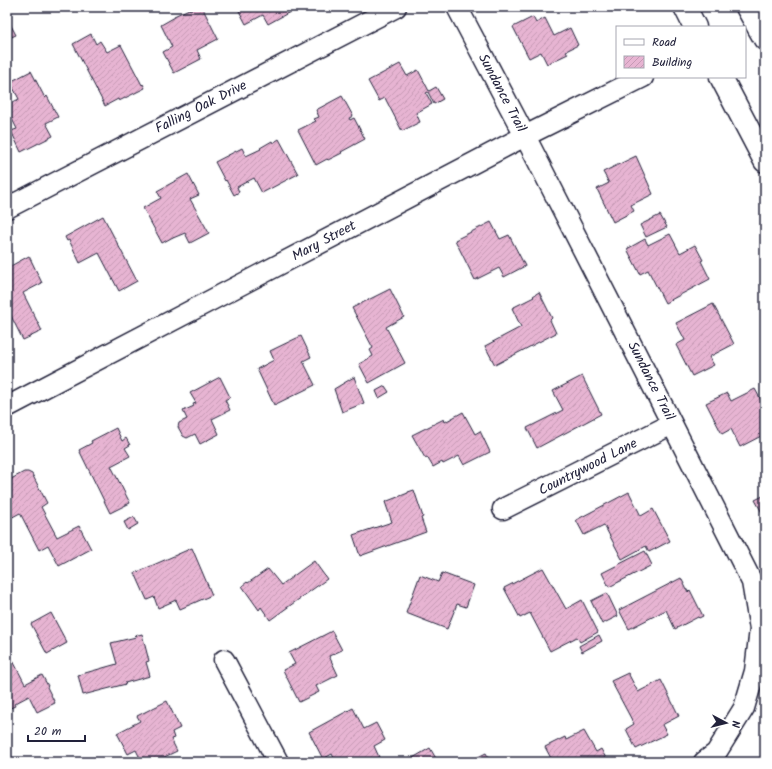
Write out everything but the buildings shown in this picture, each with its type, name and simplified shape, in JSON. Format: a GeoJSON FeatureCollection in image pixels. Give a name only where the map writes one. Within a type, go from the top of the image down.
{"type":"FeatureCollection","features":[{"type":"Feature","properties":{"kind":"main road"},"geometry":{"type":"LineString","coordinates":[[685,7],[694,26]]}},
{"type":"Feature","properties":{"kind":"main road"},"geometry":{"type":"LineString","coordinates":[[722,78],[765,161]]}},
{"type":"Feature","properties":{"kind":"street","name":"Falling Oak Drive"},"geometry":{"type":"LineString","coordinates":[[7,208],[396,7]]}},
{"type":"Feature","properties":{"kind":"street","name":"Sundance Trail"},"geometry":{"type":"LineString","coordinates":[[457,7],[525,136],[752,582],[760,629],[755,671],[744,708],[716,753],[704,762]]}},
{"type":"Feature","properties":{"kind":"street","name":"Mary Street"},"geometry":{"type":"LineString","coordinates":[[7,407],[525,136],[641,78]]}},
{"type":"Feature","properties":{"kind":"street","name":"Countrywood Lane"},"geometry":{"type":"LineString","coordinates":[[503,509],[672,424]]}},
{"type":"Feature","properties":{"kind":"street"},"geometry":{"type":"LineString","coordinates":[[224,660],[278,762]]}}]}
